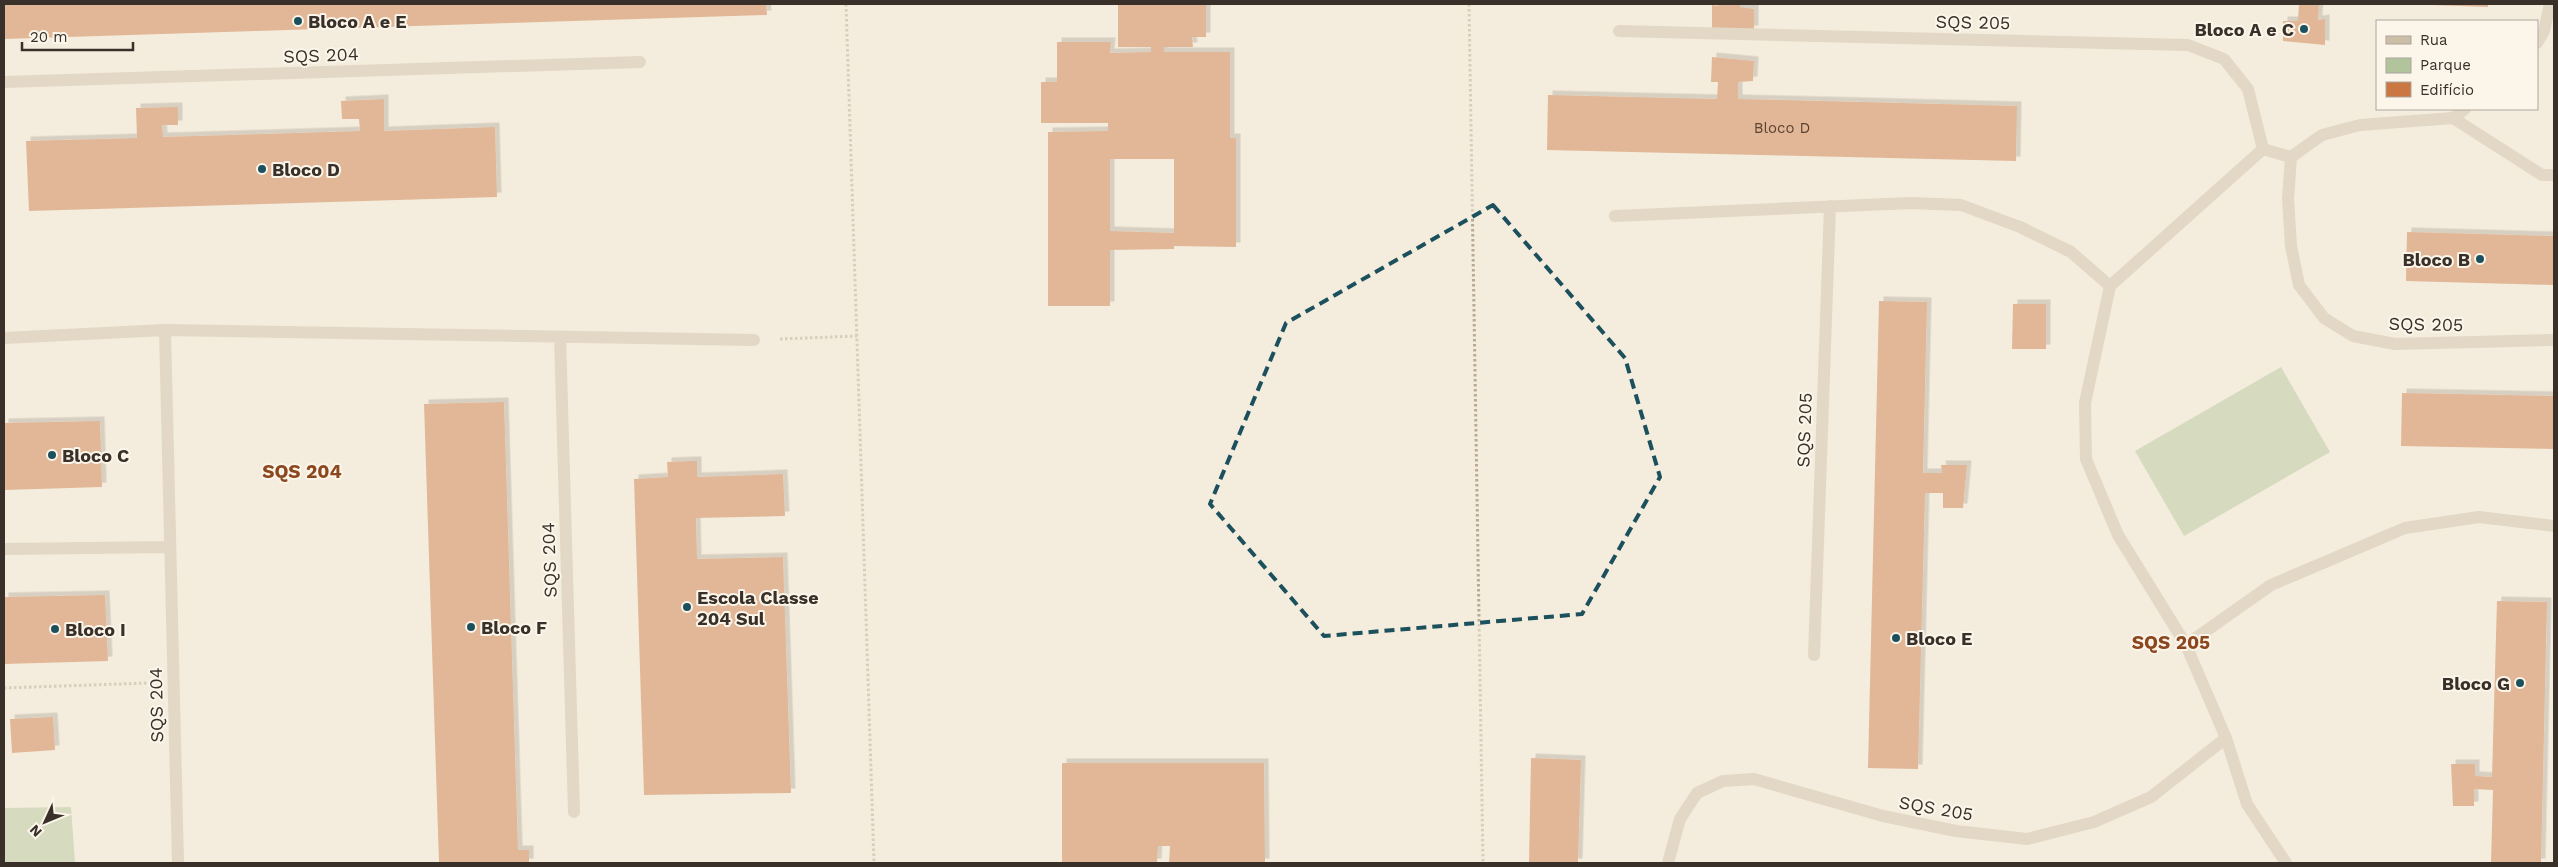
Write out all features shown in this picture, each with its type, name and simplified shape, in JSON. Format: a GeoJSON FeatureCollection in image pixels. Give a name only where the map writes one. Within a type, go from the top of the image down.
{"type":"FeatureCollection","features":[{"type":"Feature","properties":{"kind":"street"},"geometry":{"type":"LineString","coordinates":[[2538,41],[2544,31],[2550,4]]}},
{"type":"Feature","properties":{"kind":"street","name":"SQS 205"},"geometry":{"type":"LineString","coordinates":[[1619,31],[2188,45],[2224,59],[2248,89],[2263,149]]}},
{"type":"Feature","properties":{"kind":"street","name":"SQS 204"},"geometry":{"type":"LineString","coordinates":[[4,82],[640,62]]}},
{"type":"Feature","properties":{"kind":"street"},"geometry":{"type":"LineString","coordinates":[[2286,863],[2248,804],[2226,738],[2186,645],[2118,535],[2086,459],[2085,404],[2110,286],[2263,149],[2290,157],[2322,135],[2360,124],[2453,118],[2464,110]]}},
{"type":"Feature","properties":{"kind":"street"},"geometry":{"type":"LineString","coordinates":[[2453,118],[2542,175],[2554,175]]}},
{"type":"Feature","properties":{"kind":"street","name":"SQS 205"},"geometry":{"type":"LineString","coordinates":[[2290,157],[2288,198],[2291,246],[2299,284],[2324,318],[2353,336],[2396,344],[2554,340]]}},
{"type":"Feature","properties":{"kind":"street"},"geometry":{"type":"LineString","coordinates":[[1615,216],[1911,203],[1961,205],[2020,227],[2071,252],[2110,286]]}},
{"type":"Feature","properties":{"kind":"street","name":"SQS 205"},"geometry":{"type":"LineString","coordinates":[[1814,655],[1830,206]]}},
{"type":"Feature","properties":{"kind":"street"},"geometry":{"type":"LineString","coordinates":[[4,338],[165,330],[754,340]]}},
{"type":"Feature","properties":{"kind":"street","name":"SQS 204"},"geometry":{"type":"LineString","coordinates":[[165,330],[178,863]]}},
{"type":"Feature","properties":{"kind":"street","name":"SQS 204"},"geometry":{"type":"LineString","coordinates":[[560,337],[574,812]]}},
{"type":"Feature","properties":{"kind":"street"},"geometry":{"type":"LineString","coordinates":[[2186,645],[2271,585],[2406,528],[2480,517],[2554,526]]}},
{"type":"Feature","properties":{"kind":"street"},"geometry":{"type":"LineString","coordinates":[[4,549],[170,547]]}},
{"type":"Feature","properties":{"kind":"street","name":"SQS 205"},"geometry":{"type":"LineString","coordinates":[[1668,863],[1680,819],[1698,793],[1723,781],[1754,779],[1883,816],[1956,831],[2027,839],[2094,822],[2151,797],[2226,738]]}},
{"type":"Feature","properties":{"kind":"path"},"geometry":{"type":"LineString","coordinates":[[846,4],[874,863]]}},
{"type":"Feature","properties":{"kind":"path"},"geometry":{"type":"LineString","coordinates":[[1470,4],[1483,863]]}},
{"type":"Feature","properties":{"kind":"path"},"geometry":{"type":"LineString","coordinates":[[754,340],[856,336]]}},
{"type":"Feature","properties":{"kind":"path"},"geometry":{"type":"LineString","coordinates":[[4,688],[173,682]]}},
{"type":"Feature","properties":{"kind":"highlighted area"},"geometry":{"type":"Polygon","coordinates":[[[1493,205],[1625,358],[1660,477],[1582,614],[1324,636],[1210,504],[1286,323],[1493,205]]]}},
{"type":"Feature","properties":{"kind":"green space"},"geometry":{"type":"Polygon","coordinates":[[[2281,367],[2330,452],[2184,536],[2135,451],[2281,367]]]}},
{"type":"Feature","properties":{"kind":"green space"},"geometry":{"type":"Polygon","coordinates":[[[71,807],[75,863],[4,863],[4,808],[71,807]]]}},
{"type":"Feature","properties":{"kind":"building","name":"Bloco A e E"},"geometry":{"type":"Polygon","coordinates":[[[4,4],[766,4],[767,15],[4,39],[4,4]]]}},
{"type":"Feature","properties":{"kind":"building"},"geometry":{"type":"Polygon","coordinates":[[[1118,4],[1206,4],[1206,37],[1192,37],[1193,47],[1164,47],[1164,52],[1230,52],[1230,138],[1236,138],[1236,247],[1174,246],[1174,249],[1110,250],[1110,306],[1048,306],[1048,132],[1108,131],[1108,123],[1041,123],[1041,82],[1057,82],[1057,42],[1111,42],[1110,53],[1151,52],[1151,47],[1118,47],[1118,4]],[[1110,159],[1110,231],[1174,233],[1174,159],[1110,159]]]}},
{"type":"Feature","properties":{"kind":"building"},"geometry":{"type":"Polygon","coordinates":[[[1719,4],[1740,4],[1740,7],[1754,9],[1754,30],[1712,32],[1712,5],[1719,6],[1719,4]]]}},
{"type":"Feature","properties":{"kind":"building","name":"Bloco A e C"},"geometry":{"type":"Polygon","coordinates":[[[2299,4],[2319,4],[2318,20],[2325,19],[2325,45],[2283,41],[2283,21],[2298,21],[2299,4]]]}},
{"type":"Feature","properties":{"kind":"building"},"geometry":{"type":"Polygon","coordinates":[[[2488,4],[2488,7],[2431,5],[2488,4]]]}},
{"type":"Feature","properties":{"kind":"building","name":"Bloco D"},"geometry":{"type":"Polygon","coordinates":[[[1712,57],[1754,61],[1753,81],[1738,82],[1738,99],[2017,106],[2016,161],[1547,150],[1548,95],[1717,99],[1718,82],[1711,82],[1712,57]]]}},
{"type":"Feature","properties":{"kind":"building","name":"Bloco D"},"geometry":{"type":"Polygon","coordinates":[[[384,99],[384,131],[495,127],[497,197],[29,211],[26,141],[137,138],[136,108],[178,107],[178,125],[162,125],[163,137],[360,131],[359,119],[342,119],[341,101],[384,99]]]}},
{"type":"Feature","properties":{"kind":"building","name":"Bloco B"},"geometry":{"type":"Polygon","coordinates":[[[2407,232],[2554,236],[2554,285],[2406,281],[2407,232]]]}},
{"type":"Feature","properties":{"kind":"building","name":"Bloco E"},"geometry":{"type":"Polygon","coordinates":[[[1879,301],[1927,302],[1923,473],[1942,473],[1941,465],[1967,465],[1963,508],[1943,508],[1943,493],[1925,493],[1918,769],[1868,768],[1879,301]]]}},
{"type":"Feature","properties":{"kind":"building"},"geometry":{"type":"Polygon","coordinates":[[[2013,304],[2046,304],[2046,349],[2012,349],[2013,304]]]}},
{"type":"Feature","properties":{"kind":"building"},"geometry":{"type":"Polygon","coordinates":[[[2402,393],[2554,396],[2554,449],[2401,446],[2402,393]]]}},
{"type":"Feature","properties":{"kind":"building","name":"Bloco F"},"geometry":{"type":"Polygon","coordinates":[[[504,402],[518,850],[529,850],[529,863],[439,863],[424,404],[504,402]]]}},
{"type":"Feature","properties":{"kind":"building","name":"Bloco C"},"geometry":{"type":"Polygon","coordinates":[[[100,421],[102,487],[4,490],[4,423],[100,421]]]}},
{"type":"Feature","properties":{"kind":"building","name":"Escola Classe 204 Sul"},"geometry":{"type":"Polygon","coordinates":[[[697,461],[697,477],[783,474],[785,516],[696,518],[697,559],[783,557],[791,793],[644,795],[634,479],[668,477],[667,462],[697,461]]]}},
{"type":"Feature","properties":{"kind":"building","name":"Bloco I"},"geometry":{"type":"Polygon","coordinates":[[[105,595],[108,661],[4,664],[4,597],[105,595]]]}},
{"type":"Feature","properties":{"kind":"building","name":"Bloco G"},"geometry":{"type":"Polygon","coordinates":[[[2497,601],[2547,602],[2541,863],[2491,863],[2493,790],[2474,789],[2474,806],[2453,806],[2451,764],[2475,764],[2475,776],[2492,777],[2497,601]]]}},
{"type":"Feature","properties":{"kind":"building"},"geometry":{"type":"Polygon","coordinates":[[[53,717],[55,750],[12,753],[10,719],[53,717]]]}},
{"type":"Feature","properties":{"kind":"building"},"geometry":{"type":"Polygon","coordinates":[[[1531,758],[1581,760],[1578,863],[1529,863],[1531,758]]]}},
{"type":"Feature","properties":{"kind":"building"},"geometry":{"type":"Polygon","coordinates":[[[1062,763],[1264,763],[1265,863],[1169,863],[1170,846],[1158,846],[1157,863],[1062,863],[1062,763]]]}},
{"type":"Feature","properties":{"kind":"place","name":"Bloco A e E"},"geometry":{"type":"Point","coordinates":[298,21]}},
{"type":"Feature","properties":{"kind":"place","name":"Bloco A e C"},"geometry":{"type":"Point","coordinates":[2304,29]}},
{"type":"Feature","properties":{"kind":"place","name":"Bloco D"},"geometry":{"type":"Point","coordinates":[262,169]}},
{"type":"Feature","properties":{"kind":"place","name":"Bloco B"},"geometry":{"type":"Point","coordinates":[2480,259]}},
{"type":"Feature","properties":{"kind":"place","name":"Bloco C"},"geometry":{"type":"Point","coordinates":[52,455]}},
{"type":"Feature","properties":{"kind":"place","name":"Escola Classe 204 Sul"},"geometry":{"type":"Point","coordinates":[687,607]}},
{"type":"Feature","properties":{"kind":"place","name":"Bloco F"},"geometry":{"type":"Point","coordinates":[471,627]}},
{"type":"Feature","properties":{"kind":"place","name":"Bloco I"},"geometry":{"type":"Point","coordinates":[55,629]}},
{"type":"Feature","properties":{"kind":"place","name":"Bloco E"},"geometry":{"type":"Point","coordinates":[1896,638]}},
{"type":"Feature","properties":{"kind":"place","name":"Bloco G"},"geometry":{"type":"Point","coordinates":[2520,683]}},
{"type":"Feature","properties":{"kind":"district","name":"SQS 204"},"geometry":{"type":"Point","coordinates":[302,471]}},
{"type":"Feature","properties":{"kind":"district","name":"SQS 205"},"geometry":{"type":"Point","coordinates":[2171,642]}}]}
